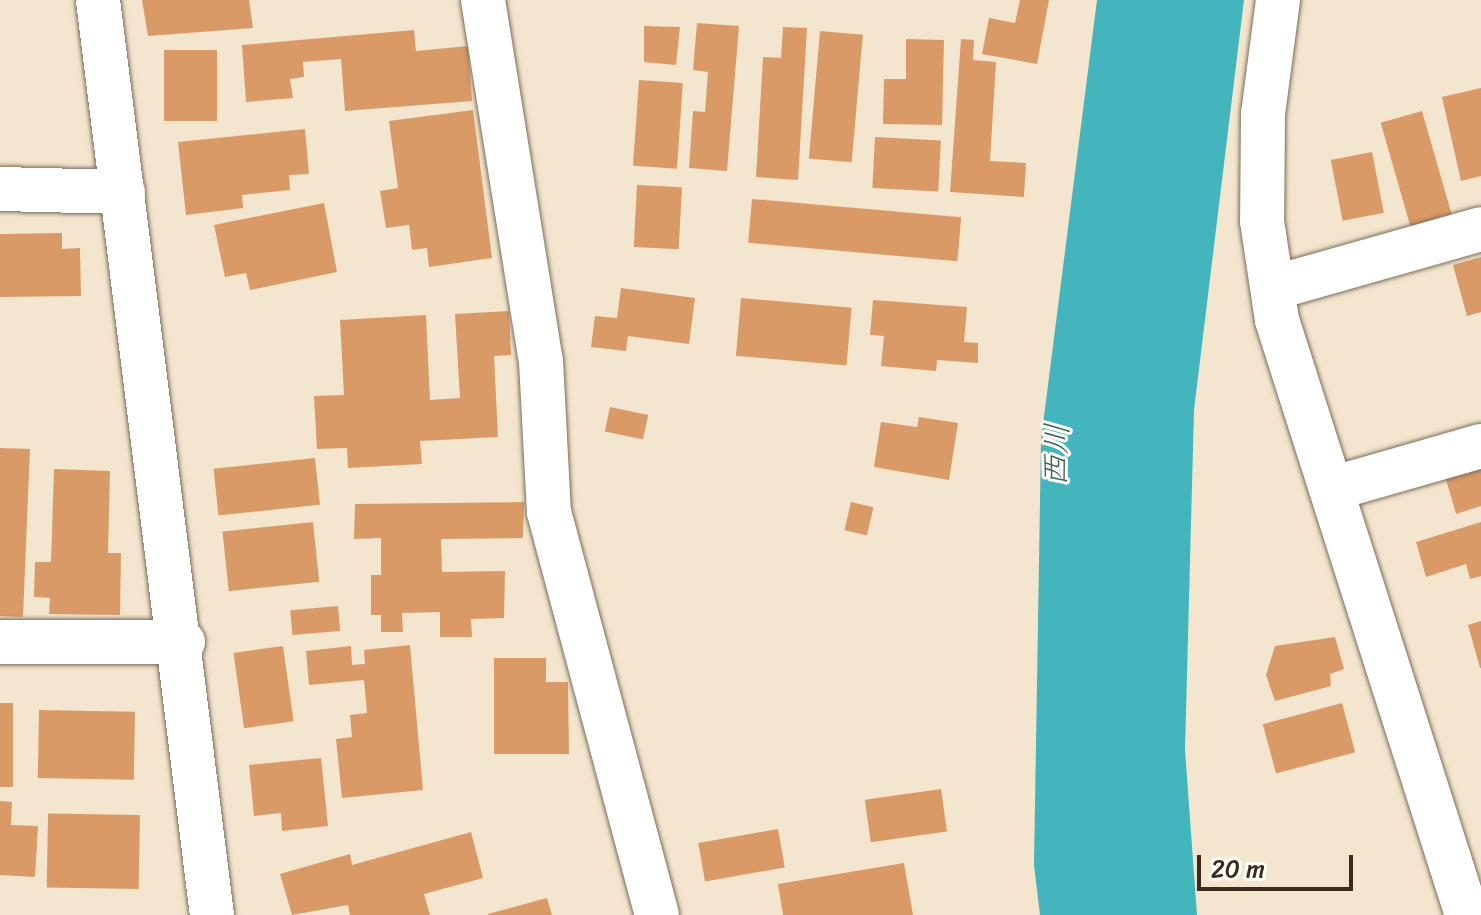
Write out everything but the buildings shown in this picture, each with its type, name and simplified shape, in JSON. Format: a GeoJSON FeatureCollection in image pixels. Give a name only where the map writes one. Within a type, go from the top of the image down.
{"type":"FeatureCollection","features":[{"type":"Feature","properties":{"kind":"street"},"geometry":{"type":"LineString","coordinates":[[98,0],[183,642],[212,915]]}},
{"type":"Feature","properties":{"kind":"street"},"geometry":{"type":"LineString","coordinates":[[483,0],[541,361],[549,512],[657,915]]}},
{"type":"Feature","properties":{"kind":"street"},"geometry":{"type":"LineString","coordinates":[[1278,0],[1263,114],[1262,221],[1273,288],[1331,489],[1467,915]]}},
{"type":"Feature","properties":{"kind":"street"},"geometry":{"type":"LineString","coordinates":[[0,189],[123,192]]}},
{"type":"Feature","properties":{"kind":"street"},"geometry":{"type":"LineString","coordinates":[[1273,288],[1481,229]]}},
{"type":"Feature","properties":{"kind":"street"},"geometry":{"type":"LineString","coordinates":[[1331,489],[1481,446]]}},
{"type":"Feature","properties":{"kind":"street"},"geometry":{"type":"LineString","coordinates":[[0,642],[183,642]]}},
{"type":"Feature","properties":{"kind":"water","name":"西川"},"geometry":{"type":"Polygon","coordinates":[[[1097,0],[1244,0],[1194,410],[1185,750],[1197,915],[1040,915],[1034,865],[1041,440],[1097,0]]]}}]}
